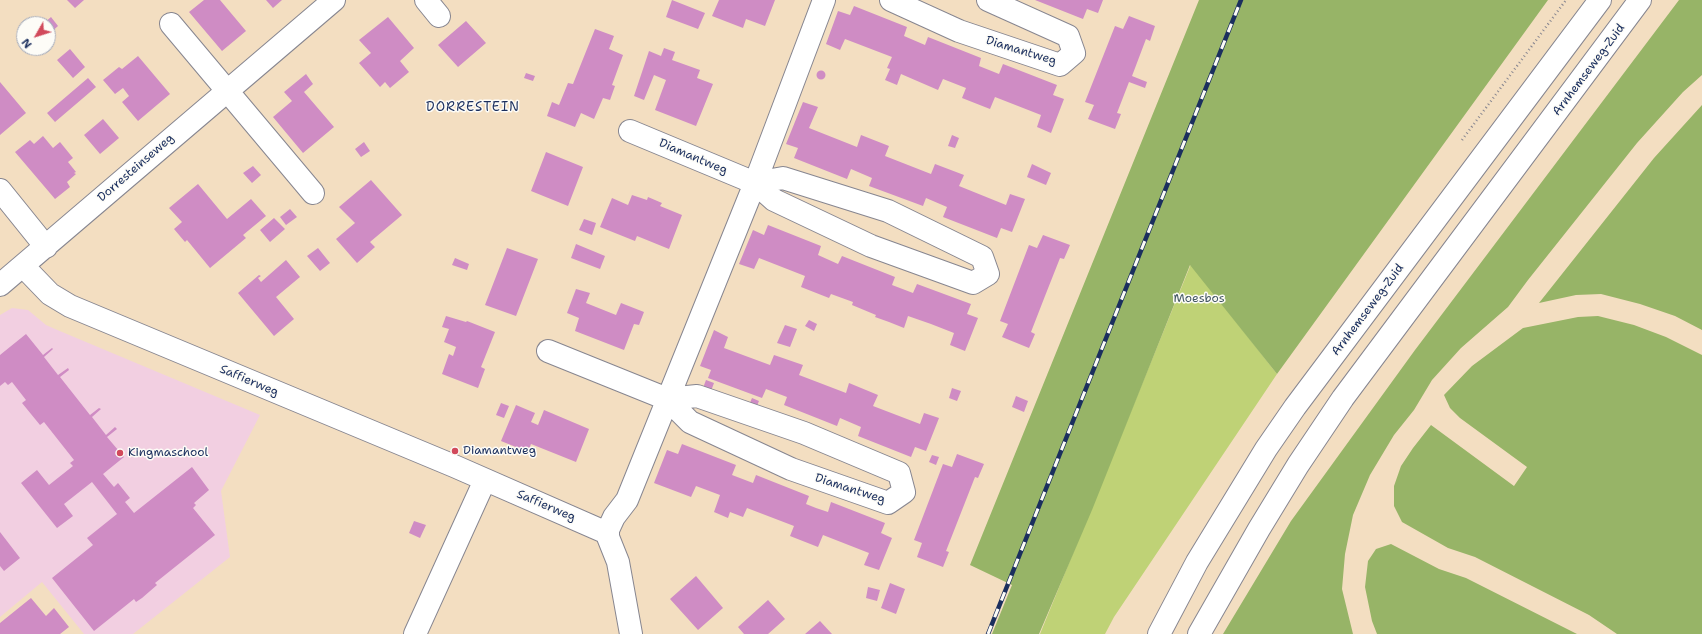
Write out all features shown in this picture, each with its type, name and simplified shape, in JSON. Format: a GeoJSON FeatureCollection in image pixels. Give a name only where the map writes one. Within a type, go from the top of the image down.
{"type":"FeatureCollection","features":[{"type":"Feature","properties":{"kind":"street","name":"Dorresteinseweg"},"geometry":{"type":"LineString","coordinates":[[0,285],[334,0]]}},
{"type":"Feature","properties":{"kind":"street"},"geometry":{"type":"LineString","coordinates":[[631,634],[618,562],[607,533],[614,517],[627,500],[755,183],[824,0]]}},
{"type":"Feature","properties":{"kind":"street","name":"Diamantweg"},"geometry":{"type":"LineString","coordinates":[[890,0],[960,31],[1060,64],[1074,54],[1068,36],[988,0]]}},
{"type":"Feature","properties":{"kind":"street","name":"Arnhemseweg-Zuid"},"geometry":{"type":"LineString","coordinates":[[1159,634],[1197,562],[1266,449],[1295,407],[1600,0]]}},
{"type":"Feature","properties":{"kind":"street","name":"Arnhemseweg-Zuid"},"geometry":{"type":"LineString","coordinates":[[1199,634],[1259,528],[1298,464],[1343,398],[1640,0]]}},
{"type":"Feature","properties":{"kind":"street"},"geometry":{"type":"LineString","coordinates":[[171,24],[313,193]]}},
{"type":"Feature","properties":{"kind":"street","name":"Diamantweg"},"geometry":{"type":"LineString","coordinates":[[630,131],[755,183],[774,200],[871,246],[973,283],[988,274],[982,257],[888,211],[783,178],[755,183]]}},
{"type":"Feature","properties":{"kind":"street"},"geometry":{"type":"LineString","coordinates":[[0,190],[46,246]]}},
{"type":"Feature","properties":{"kind":"street","name":"Saffierweg"},"geometry":{"type":"LineString","coordinates":[[23,266],[50,294],[70,306],[485,480],[607,533]]}},
{"type":"Feature","properties":{"kind":"street","name":"Diamantweg"},"geometry":{"type":"LineString","coordinates":[[548,351],[667,399],[690,422],[791,469],[888,503],[904,492],[899,473],[804,433],[697,396],[667,399]]}},
{"type":"Feature","properties":{"kind":"street"},"geometry":{"type":"LineString","coordinates":[[415,634],[485,480]]}},
{"type":"Feature","properties":{"kind":"shaded area","name":"Kingmaschool"},"geometry":{"type":"Polygon","coordinates":[[[12,308],[28,310],[46,325],[260,415],[221,491],[230,557],[133,634],[84,634],[42,582],[0,617],[0,315],[12,308]]]}},
{"type":"Feature","properties":{"kind":"green space"},"geometry":{"type":"Polygon","coordinates":[[[1199,0],[1548,0],[1277,374],[1190,265],[1092,510],[1039,634],[992,634],[1012,585],[970,565],[1199,0]]]}},
{"type":"Feature","properties":{"kind":"green space"},"geometry":{"type":"Polygon","coordinates":[[[1679,0],[1702,0],[1702,75],[1683,92],[1637,143],[1508,307],[1461,348],[1432,380],[1414,410],[1394,435],[1370,475],[1353,515],[1345,554],[1342,589],[1353,634],[1223,634],[1291,521],[1415,350],[1679,0]]]}},
{"type":"Feature","properties":{"kind":"green space"},"geometry":{"type":"Polygon","coordinates":[[[1702,105],[1702,330],[1675,316],[1640,304],[1601,294],[1576,295],[1539,303],[1654,158],[1702,105]]]}},
{"type":"Feature","properties":{"kind":"green space","name":"Moesbos"},"geometry":{"type":"Polygon","coordinates":[[[1191,264],[1277,374],[1114,617],[1105,634],[1040,634],[1191,264]]]}},
{"type":"Feature","properties":{"kind":"green space"},"geometry":{"type":"Polygon","coordinates":[[[1598,316],[1634,325],[1666,337],[1702,355],[1702,634],[1617,634],[1589,615],[1475,557],[1448,548],[1402,522],[1394,506],[1394,486],[1401,466],[1431,425],[1514,486],[1527,467],[1460,418],[1450,408],[1444,395],[1472,366],[1523,328],[1578,317],[1598,316]]]}},
{"type":"Feature","properties":{"kind":"green space"},"geometry":{"type":"Polygon","coordinates":[[[1391,544],[1439,569],[1466,578],[1577,634],[1377,634],[1372,621],[1365,587],[1368,561],[1376,549],[1391,544]]]}},
{"type":"Feature","properties":{"kind":"building"},"geometry":{"type":"Polygon","coordinates":[[[67,0],[84,0],[75,8],[67,0]]]}},
{"type":"Feature","properties":{"kind":"building"},"geometry":{"type":"Polygon","coordinates":[[[204,0],[220,0],[246,31],[222,51],[189,12],[204,0]]]}},
{"type":"Feature","properties":{"kind":"building"},"geometry":{"type":"Polygon","coordinates":[[[266,0],[282,0],[273,8],[266,0]]]}},
{"type":"Feature","properties":{"kind":"building"},"geometry":{"type":"Polygon","coordinates":[[[672,0],[705,13],[698,29],[666,17],[672,0]]]}},
{"type":"Feature","properties":{"kind":"building"},"geometry":{"type":"Polygon","coordinates":[[[719,0],[775,0],[765,26],[746,19],[743,28],[712,16],[719,0]]]}},
{"type":"Feature","properties":{"kind":"building"},"geometry":{"type":"Polygon","coordinates":[[[1035,0],[1103,0],[1098,13],[1087,9],[1083,19],[1035,0]]]}},
{"type":"Feature","properties":{"kind":"building"},"geometry":{"type":"Polygon","coordinates":[[[854,6],[907,27],[904,36],[925,45],[928,37],[981,58],[979,66],[999,74],[1003,64],[1057,85],[1053,95],[1064,99],[1051,133],[1037,127],[1041,115],[995,97],[990,109],[962,98],[966,88],[943,79],[938,90],[901,74],[897,85],[885,80],[890,69],[887,68],[892,57],[845,39],[840,50],[826,44],[838,11],[850,15],[854,6]]]}},
{"type":"Feature","properties":{"kind":"building"},"geometry":{"type":"Polygon","coordinates":[[[1129,16],[1155,26],[1150,41],[1146,39],[1132,76],[1147,82],[1145,88],[1129,82],[1117,113],[1121,114],[1115,129],[1088,119],[1094,105],[1085,102],[1115,26],[1123,29],[1129,16]]]}},
{"type":"Feature","properties":{"kind":"building"},"geometry":{"type":"Polygon","coordinates":[[[388,17],[414,48],[400,61],[409,72],[390,88],[385,82],[380,87],[359,63],[371,53],[359,40],[388,17]]]}},
{"type":"Feature","properties":{"kind":"building"},"geometry":{"type":"Polygon","coordinates":[[[466,21],[486,43],[458,67],[438,45],[466,21]]]}},
{"type":"Feature","properties":{"kind":"building"},"geometry":{"type":"Polygon","coordinates":[[[595,29],[614,36],[609,49],[623,55],[612,85],[615,86],[610,100],[603,98],[594,119],[581,113],[575,127],[547,116],[552,102],[559,105],[568,83],[573,84],[595,29]]]}},
{"type":"Feature","properties":{"kind":"building"},"geometry":{"type":"Polygon","coordinates":[[[664,48],[675,52],[672,60],[700,70],[697,78],[713,84],[696,126],[655,110],[666,80],[654,75],[644,100],[634,96],[649,51],[661,56],[664,48]]]}},
{"type":"Feature","properties":{"kind":"building"},"geometry":{"type":"Polygon","coordinates":[[[70,49],[85,67],[73,78],[57,60],[70,49]]]}},
{"type":"Feature","properties":{"kind":"building"},"geometry":{"type":"Polygon","coordinates":[[[138,56],[170,94],[138,121],[122,102],[129,96],[123,88],[115,94],[103,80],[119,67],[122,69],[138,56]]]}},
{"type":"Feature","properties":{"kind":"building"},"geometry":{"type":"Polygon","coordinates":[[[821,70],[826,75],[821,80],[816,75],[821,70]]]}},
{"type":"Feature","properties":{"kind":"building"},"geometry":{"type":"Polygon","coordinates":[[[526,73],[535,76],[533,81],[524,78],[526,73]]]}},
{"type":"Feature","properties":{"kind":"building"},"geometry":{"type":"Polygon","coordinates":[[[306,74],[313,84],[304,92],[334,127],[303,153],[273,117],[292,101],[284,92],[306,74]]]}},
{"type":"Feature","properties":{"kind":"building"},"geometry":{"type":"Polygon","coordinates":[[[88,78],[96,87],[55,122],[47,113],[88,78]]]}},
{"type":"Feature","properties":{"kind":"building"},"geometry":{"type":"Polygon","coordinates":[[[0,82],[26,113],[0,135],[0,82]]]}},
{"type":"Feature","properties":{"kind":"building"},"geometry":{"type":"Polygon","coordinates":[[[803,102],[818,107],[809,128],[857,147],[861,135],[889,146],[885,156],[931,174],[935,164],[964,175],[959,186],[1006,205],[1010,194],[1025,199],[1012,232],[1001,228],[997,238],[943,217],[947,207],[926,198],[923,206],[869,186],[872,178],[851,169],[847,179],[794,158],[798,148],[786,144],[803,102]]]}},
{"type":"Feature","properties":{"kind":"building"},"geometry":{"type":"Polygon","coordinates":[[[103,119],[119,138],[100,154],[84,135],[103,119]]]}},
{"type":"Feature","properties":{"kind":"building"},"geometry":{"type":"Polygon","coordinates":[[[952,135],[959,138],[955,148],[948,146],[952,135]]]}},
{"type":"Feature","properties":{"kind":"building"},"geometry":{"type":"Polygon","coordinates":[[[43,136],[53,148],[60,142],[73,158],[68,162],[76,172],[74,173],[76,174],[67,182],[70,187],[55,199],[15,152],[30,140],[34,144],[43,136]]]}},
{"type":"Feature","properties":{"kind":"building"},"geometry":{"type":"Polygon","coordinates":[[[364,142],[370,151],[361,157],[355,149],[364,142]]]}},
{"type":"Feature","properties":{"kind":"building"},"geometry":{"type":"Polygon","coordinates":[[[546,152],[583,167],[568,206],[531,191],[546,152]]]}},
{"type":"Feature","properties":{"kind":"building"},"geometry":{"type":"Polygon","coordinates":[[[1032,164],[1051,173],[1046,185],[1027,177],[1032,164]]]}},
{"type":"Feature","properties":{"kind":"building"},"geometry":{"type":"Polygon","coordinates":[[[253,166],[261,175],[252,183],[243,173],[253,166]]]}},
{"type":"Feature","properties":{"kind":"building"},"geometry":{"type":"Polygon","coordinates":[[[371,180],[402,215],[370,242],[375,247],[357,263],[336,239],[355,223],[339,207],[371,180]]]}},
{"type":"Feature","properties":{"kind":"building"},"geometry":{"type":"Polygon","coordinates":[[[198,184],[227,219],[251,199],[266,216],[243,235],[246,238],[210,268],[187,240],[185,242],[174,229],[182,222],[169,208],[198,184]]]}},
{"type":"Feature","properties":{"kind":"building"},"geometry":{"type":"Polygon","coordinates":[[[632,195],[647,200],[648,197],[662,203],[660,206],[682,215],[669,249],[637,236],[635,241],[600,227],[612,198],[628,205],[632,195]]]}},
{"type":"Feature","properties":{"kind":"building"},"geometry":{"type":"Polygon","coordinates":[[[290,209],[297,217],[286,225],[280,217],[290,209]]]}},
{"type":"Feature","properties":{"kind":"building"},"geometry":{"type":"Polygon","coordinates":[[[274,218],[285,229],[270,242],[260,230],[274,218]]]}},
{"type":"Feature","properties":{"kind":"building"},"geometry":{"type":"Polygon","coordinates":[[[584,219],[596,223],[592,235],[579,230],[584,219]]]}},
{"type":"Feature","properties":{"kind":"building"},"geometry":{"type":"Polygon","coordinates":[[[768,225],[821,246],[818,255],[838,264],[842,256],[895,277],[892,285],[913,293],[917,284],[971,304],[967,314],[978,318],[965,351],[950,345],[954,333],[931,324],[908,316],[904,328],[875,317],[876,315],[852,305],[853,302],[831,294],[829,298],[801,287],[805,276],[759,258],[754,269],[739,264],[753,230],[764,235],[768,225]]]}},
{"type":"Feature","properties":{"kind":"building"},"geometry":{"type":"Polygon","coordinates":[[[1043,235],[1070,245],[1064,259],[1060,258],[1031,332],[1035,334],[1029,348],[1002,337],[1008,324],[1000,321],[1029,245],[1037,248],[1043,235]]]}},
{"type":"Feature","properties":{"kind":"building"},"geometry":{"type":"Polygon","coordinates":[[[576,244],[605,256],[600,269],[571,258],[576,244]]]}},
{"type":"Feature","properties":{"kind":"building"},"geometry":{"type":"Polygon","coordinates":[[[318,248],[330,263],[320,271],[307,256],[318,248]]]}},
{"type":"Feature","properties":{"kind":"building"},"geometry":{"type":"Polygon","coordinates":[[[507,248],[538,259],[516,316],[485,305],[507,248]]]}},
{"type":"Feature","properties":{"kind":"building"},"geometry":{"type":"Polygon","coordinates":[[[455,258],[469,264],[467,270],[452,265],[455,258]]]}},
{"type":"Feature","properties":{"kind":"building"},"geometry":{"type":"Polygon","coordinates":[[[286,260],[300,277],[276,297],[294,319],[274,336],[238,293],[259,275],[261,276],[258,278],[261,282],[286,260]]]}},
{"type":"Feature","properties":{"kind":"building"},"geometry":{"type":"Polygon","coordinates":[[[576,289],[590,293],[586,303],[616,315],[621,303],[644,312],[639,325],[634,324],[624,350],[575,331],[579,318],[567,313],[576,289]]]}},
{"type":"Feature","properties":{"kind":"building"},"geometry":{"type":"Polygon","coordinates":[[[446,316],[466,322],[467,321],[495,332],[481,367],[485,369],[478,388],[442,374],[449,354],[453,356],[456,347],[444,342],[449,329],[442,327],[446,316]]]}},
{"type":"Feature","properties":{"kind":"building"},"geometry":{"type":"Polygon","coordinates":[[[809,320],[817,324],[814,331],[805,326],[809,320]]]}},
{"type":"Feature","properties":{"kind":"building"},"geometry":{"type":"Polygon","coordinates":[[[785,325],[797,329],[790,347],[777,343],[785,325]]]}},
{"type":"Feature","properties":{"kind":"building"},"geometry":{"type":"Polygon","coordinates":[[[714,330],[728,337],[724,348],[770,365],[774,355],[803,365],[799,375],[846,393],[849,383],[878,395],[873,406],[920,424],[924,413],[939,418],[926,451],[915,447],[911,457],[858,436],[861,427],[840,418],[837,426],[784,405],[787,397],[766,389],[762,398],[708,378],[711,370],[700,366],[714,330]]]}},
{"type":"Feature","properties":{"kind":"building"},"geometry":{"type":"Polygon","coordinates":[[[26,334],[43,355],[52,348],[53,349],[44,357],[58,375],[68,368],[69,370],[60,377],[90,415],[99,408],[101,409],[92,417],[106,435],[115,427],[117,429],[107,437],[124,457],[103,474],[114,487],[118,483],[130,498],[125,502],[134,513],[192,467],[209,490],[194,503],[196,505],[193,508],[215,535],[155,583],[157,585],[142,598],[136,602],[134,599],[94,631],[52,578],[93,545],[87,538],[117,514],[92,482],[64,504],[73,516],[57,528],[21,483],[37,470],[49,485],[73,466],[70,463],[74,460],[44,422],[40,425],[22,403],[26,400],[12,382],[8,385],[5,382],[0,386],[0,355],[26,334]]]}},
{"type":"Feature","properties":{"kind":"building"},"geometry":{"type":"Polygon","coordinates":[[[706,380],[714,383],[711,391],[703,388],[706,380]]]}},
{"type":"Feature","properties":{"kind":"building"},"geometry":{"type":"Polygon","coordinates":[[[952,388],[961,391],[957,401],[949,398],[952,388]]]}},
{"type":"Feature","properties":{"kind":"building"},"geometry":{"type":"Polygon","coordinates":[[[1016,396],[1028,401],[1024,412],[1012,407],[1016,396]]]}},
{"type":"Feature","properties":{"kind":"building"},"geometry":{"type":"Polygon","coordinates":[[[752,398],[759,401],[756,408],[749,405],[752,398]]]}},
{"type":"Feature","properties":{"kind":"building"},"geometry":{"type":"Polygon","coordinates":[[[501,403],[509,406],[504,418],[496,415],[501,403]]]}},
{"type":"Feature","properties":{"kind":"building"},"geometry":{"type":"Polygon","coordinates":[[[516,405],[535,413],[531,422],[538,425],[544,410],[589,429],[576,462],[531,444],[528,452],[501,441],[516,405]]]}},
{"type":"Feature","properties":{"kind":"building"},"geometry":{"type":"Polygon","coordinates":[[[682,444],[736,465],[732,475],[753,483],[756,475],[809,496],[806,504],[816,508],[828,512],[831,502],[885,523],[881,533],[892,538],[879,570],[864,565],[869,553],[823,535],[818,547],[790,536],[794,526],[747,508],[743,517],[730,512],[728,518],[714,512],[720,495],[696,486],[691,497],[654,483],[667,450],[678,454],[682,444]]]}},
{"type":"Feature","properties":{"kind":"building"},"geometry":{"type":"Polygon","coordinates":[[[957,454],[984,464],[978,478],[975,477],[946,551],[949,552],[943,567],[917,557],[922,543],[914,540],[943,464],[952,467],[957,454]]]}},
{"type":"Feature","properties":{"kind":"building"},"geometry":{"type":"Polygon","coordinates":[[[932,455],[939,457],[936,465],[929,462],[932,455]]]}},
{"type":"Feature","properties":{"kind":"building"},"geometry":{"type":"Polygon","coordinates":[[[414,521],[426,525],[420,538],[409,533],[414,521]]]}},
{"type":"Feature","properties":{"kind":"building"},"geometry":{"type":"Polygon","coordinates":[[[0,532],[20,558],[4,571],[0,566],[0,532]]]}},
{"type":"Feature","properties":{"kind":"building"},"geometry":{"type":"Polygon","coordinates":[[[696,576],[723,608],[698,630],[670,599],[696,576]]]}},
{"type":"Feature","properties":{"kind":"building"},"geometry":{"type":"Polygon","coordinates":[[[890,583],[905,589],[896,614],[881,608],[890,583]]]}},
{"type":"Feature","properties":{"kind":"building"},"geometry":{"type":"Polygon","coordinates":[[[868,587],[880,590],[877,601],[866,598],[868,587]]]}},
{"type":"Feature","properties":{"kind":"building"},"geometry":{"type":"Polygon","coordinates":[[[31,598],[46,616],[54,608],[69,627],[60,634],[0,634],[0,623],[31,598]]]}},
{"type":"Feature","properties":{"kind":"building"},"geometry":{"type":"Polygon","coordinates":[[[768,600],[785,619],[768,634],[744,634],[738,627],[768,600]]]}},
{"type":"Feature","properties":{"kind":"building"},"geometry":{"type":"Polygon","coordinates":[[[820,621],[832,634],[805,634],[820,621]]]}},
{"type":"Feature","properties":{"kind":"railway"},"geometry":{"type":"LineString","coordinates":[[988,634],[1241,0]]}},
{"type":"Feature","properties":{"kind":"place","name":"Diamantweg"},"geometry":{"type":"Point","coordinates":[455,451]}},
{"type":"Feature","properties":{"kind":"place","name":"Kingmaschool"},"geometry":{"type":"Point","coordinates":[120,453]}},
{"type":"Feature","properties":{"kind":"district","name":"DORRESTEIN"},"geometry":{"type":"Point","coordinates":[473,108]}}]}
